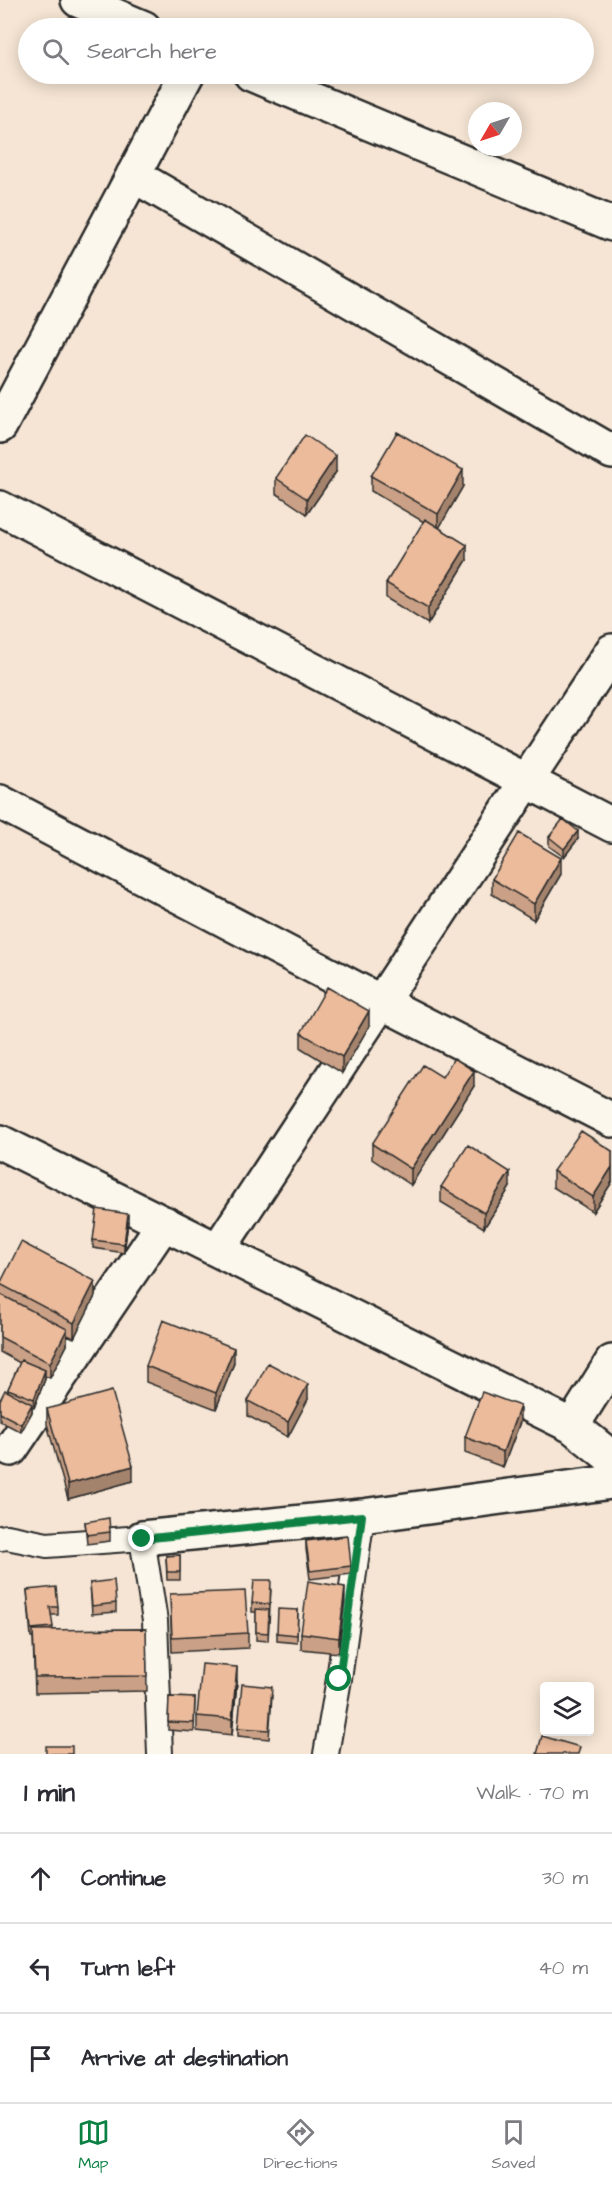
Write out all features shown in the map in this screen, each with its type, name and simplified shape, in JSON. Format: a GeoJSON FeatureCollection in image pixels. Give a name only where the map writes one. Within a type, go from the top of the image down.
{"type":"FeatureCollection","features":[{"type":"Feature","properties":{"kind":"street"},"geometry":{"type":"LineString","coordinates":[[78,0],[138,17]]}},
{"type":"Feature","properties":{"kind":"street"},"geometry":{"type":"LineString","coordinates":[[0,426],[182,84]]}},
{"type":"Feature","properties":{"kind":"street"},"geometry":{"type":"LineString","coordinates":[[275,84],[612,224]]}},
{"type":"Feature","properties":{"kind":"street"},"geometry":{"type":"LineString","coordinates":[[133,175],[612,452]]}},
{"type":"Feature","properties":{"kind":"street"},"geometry":{"type":"LineString","coordinates":[[0,508],[612,825]]}},
{"type":"Feature","properties":{"kind":"street"},"geometry":{"type":"LineString","coordinates":[[218,1250],[612,651]]}},
{"type":"Feature","properties":{"kind":"street"},"geometry":{"type":"LineString","coordinates":[[0,802],[381,1002],[612,1120]]}},
{"type":"Feature","properties":{"kind":"street"},"geometry":{"type":"LineString","coordinates":[[0,1142],[572,1426],[612,1458]]}},
{"type":"Feature","properties":{"kind":"street"},"geometry":{"type":"LineString","coordinates":[[4,1452],[164,1223]]}},
{"type":"Feature","properties":{"kind":"street"},"geometry":{"type":"LineString","coordinates":[[572,1426],[612,1362]]}},
{"type":"Feature","properties":{"kind":"street"},"geometry":{"type":"LineString","coordinates":[[142,1539],[362,1516],[612,1482]]}},
{"type":"Feature","properties":{"kind":"lane"},"geometry":{"type":"LineString","coordinates":[[326,1754],[362,1516]]}},
{"type":"Feature","properties":{"kind":"lane"},"geometry":{"type":"LineString","coordinates":[[0,1538],[8,1537],[47,1545],[142,1539],[155,1621],[160,1754]]}},
{"type":"Feature","properties":{"kind":"building"},"geometry":{"type":"Polygon","coordinates":[[[397,432],[463,470],[438,514],[371,476],[397,432]]]}},
{"type":"Feature","properties":{"kind":"building"},"geometry":{"type":"Polygon","coordinates":[[[305,435],[336,456],[307,499],[276,478],[305,435]]]}},
{"type":"Feature","properties":{"kind":"building"},"geometry":{"type":"Polygon","coordinates":[[[425,519],[467,545],[428,608],[386,583],[425,519]]]}},
{"type":"Feature","properties":{"kind":"building"},"geometry":{"type":"Polygon","coordinates":[[[563,819],[578,831],[564,849],[549,837],[563,819]]]}},
{"type":"Feature","properties":{"kind":"building"},"geometry":{"type":"Polygon","coordinates":[[[519,833],[561,858],[534,904],[492,879],[519,833]]]}},
{"type":"Feature","properties":{"kind":"building"},"geometry":{"type":"Polygon","coordinates":[[[327,987],[369,1011],[342,1057],[301,1033],[327,987]]]}},
{"type":"Feature","properties":{"kind":"building"},"geometry":{"type":"Polygon","coordinates":[[[454,1058],[474,1071],[411,1169],[372,1144],[423,1065],[442,1077],[454,1058]]]}},
{"type":"Feature","properties":{"kind":"building"},"geometry":{"type":"Polygon","coordinates":[[[581,1131],[612,1151],[612,1167],[593,1197],[553,1171],[581,1131]]]}},
{"type":"Feature","properties":{"kind":"building"},"geometry":{"type":"Polygon","coordinates":[[[468,1145],[510,1172],[484,1213],[441,1187],[468,1145]]]}},
{"type":"Feature","properties":{"kind":"building"},"geometry":{"type":"Polygon","coordinates":[[[97,1209],[128,1214],[124,1244],[93,1240],[97,1209]]]}},
{"type":"Feature","properties":{"kind":"building"},"geometry":{"type":"Polygon","coordinates":[[[21,1242],[95,1281],[74,1323],[0,1284],[21,1242]]]}},
{"type":"Feature","properties":{"kind":"building"},"geometry":{"type":"Polygon","coordinates":[[[0,1294],[67,1329],[50,1363],[0,1337],[0,1294]]]}},
{"type":"Feature","properties":{"kind":"building"},"geometry":{"type":"Polygon","coordinates":[[[163,1320],[234,1348],[216,1393],[146,1366],[163,1320]]]}},
{"type":"Feature","properties":{"kind":"building"},"geometry":{"type":"Polygon","coordinates":[[[21,1360],[45,1370],[34,1399],[8,1389],[21,1360]]]}},
{"type":"Feature","properties":{"kind":"building"},"geometry":{"type":"Polygon","coordinates":[[[268,1363],[308,1384],[288,1422],[248,1401],[268,1363]]]}},
{"type":"Feature","properties":{"kind":"building"},"geometry":{"type":"Polygon","coordinates":[[[5,1390],[32,1404],[21,1424],[0,1413],[0,1400],[5,1390]]]}},
{"type":"Feature","properties":{"kind":"building"},"geometry":{"type":"Polygon","coordinates":[[[112,1391],[133,1466],[68,1484],[47,1409],[112,1391]]]}},
{"type":"Feature","properties":{"kind":"building"},"geometry":{"type":"Polygon","coordinates":[[[482,1392],[520,1406],[503,1452],[465,1437],[482,1392]]]}},
{"type":"Feature","properties":{"kind":"building"},"geometry":{"type":"Polygon","coordinates":[[[109,1518],[110,1532],[87,1535],[85,1522],[109,1518]]]}},
{"type":"Feature","properties":{"kind":"building"},"geometry":{"type":"Polygon","coordinates":[[[348,1536],[351,1566],[310,1571],[306,1541],[348,1536]]]}},
{"type":"Feature","properties":{"kind":"building"},"geometry":{"type":"Polygon","coordinates":[[[180,1555],[180,1572],[167,1572],[166,1556],[180,1555]]]}},
{"type":"Feature","properties":{"kind":"building"},"geometry":{"type":"Polygon","coordinates":[[[114,1580],[116,1603],[92,1606],[90,1583],[114,1580]]]}},
{"type":"Feature","properties":{"kind":"building"},"geometry":{"type":"Polygon","coordinates":[[[254,1580],[271,1580],[270,1604],[252,1603],[254,1580]]]}},
{"type":"Feature","properties":{"kind":"building"},"geometry":{"type":"Polygon","coordinates":[[[308,1581],[345,1587],[339,1638],[301,1633],[308,1581]]]}},
{"type":"Feature","properties":{"kind":"building"},"geometry":{"type":"Polygon","coordinates":[[[56,1587],[58,1607],[50,1607],[53,1627],[31,1629],[27,1590],[56,1587]]]}},
{"type":"Feature","properties":{"kind":"building"},"geometry":{"type":"Polygon","coordinates":[[[245,1591],[248,1633],[172,1637],[170,1594],[245,1591]]]}},
{"type":"Feature","properties":{"kind":"building"},"geometry":{"type":"Polygon","coordinates":[[[256,1609],[269,1610],[268,1633],[256,1632],[256,1609]]]}},
{"type":"Feature","properties":{"kind":"building"},"geometry":{"type":"Polygon","coordinates":[[[278,1609],[298,1610],[297,1635],[277,1633],[278,1609]]]}},
{"type":"Feature","properties":{"kind":"building"},"geometry":{"type":"Polygon","coordinates":[[[146,1629],[147,1676],[35,1677],[33,1630],[146,1629]]]}},
{"type":"Feature","properties":{"kind":"building"},"geometry":{"type":"Polygon","coordinates":[[[202,1664],[237,1667],[232,1719],[197,1716],[202,1664]]]}},
{"type":"Feature","properties":{"kind":"building"},"geometry":{"type":"Polygon","coordinates":[[[242,1684],[272,1687],[269,1730],[238,1728],[242,1684]]]}},
{"type":"Feature","properties":{"kind":"building"},"geometry":{"type":"Polygon","coordinates":[[[169,1697],[195,1698],[194,1723],[168,1722],[169,1697]]]}},
{"type":"Feature","properties":{"kind":"building"},"geometry":{"type":"Polygon","coordinates":[[[542,1736],[580,1747],[578,1754],[537,1754],[542,1736]]]}},
{"type":"Feature","properties":{"kind":"building"},"geometry":{"type":"Polygon","coordinates":[[[46,1746],[72,1746],[72,1754],[46,1754],[46,1746]]]}},
{"type":"Feature","properties":{"kind":"route"},"geometry":{"type":"LineString","coordinates":[[142,1539],[362,1516],[339,1679]]}}]}
